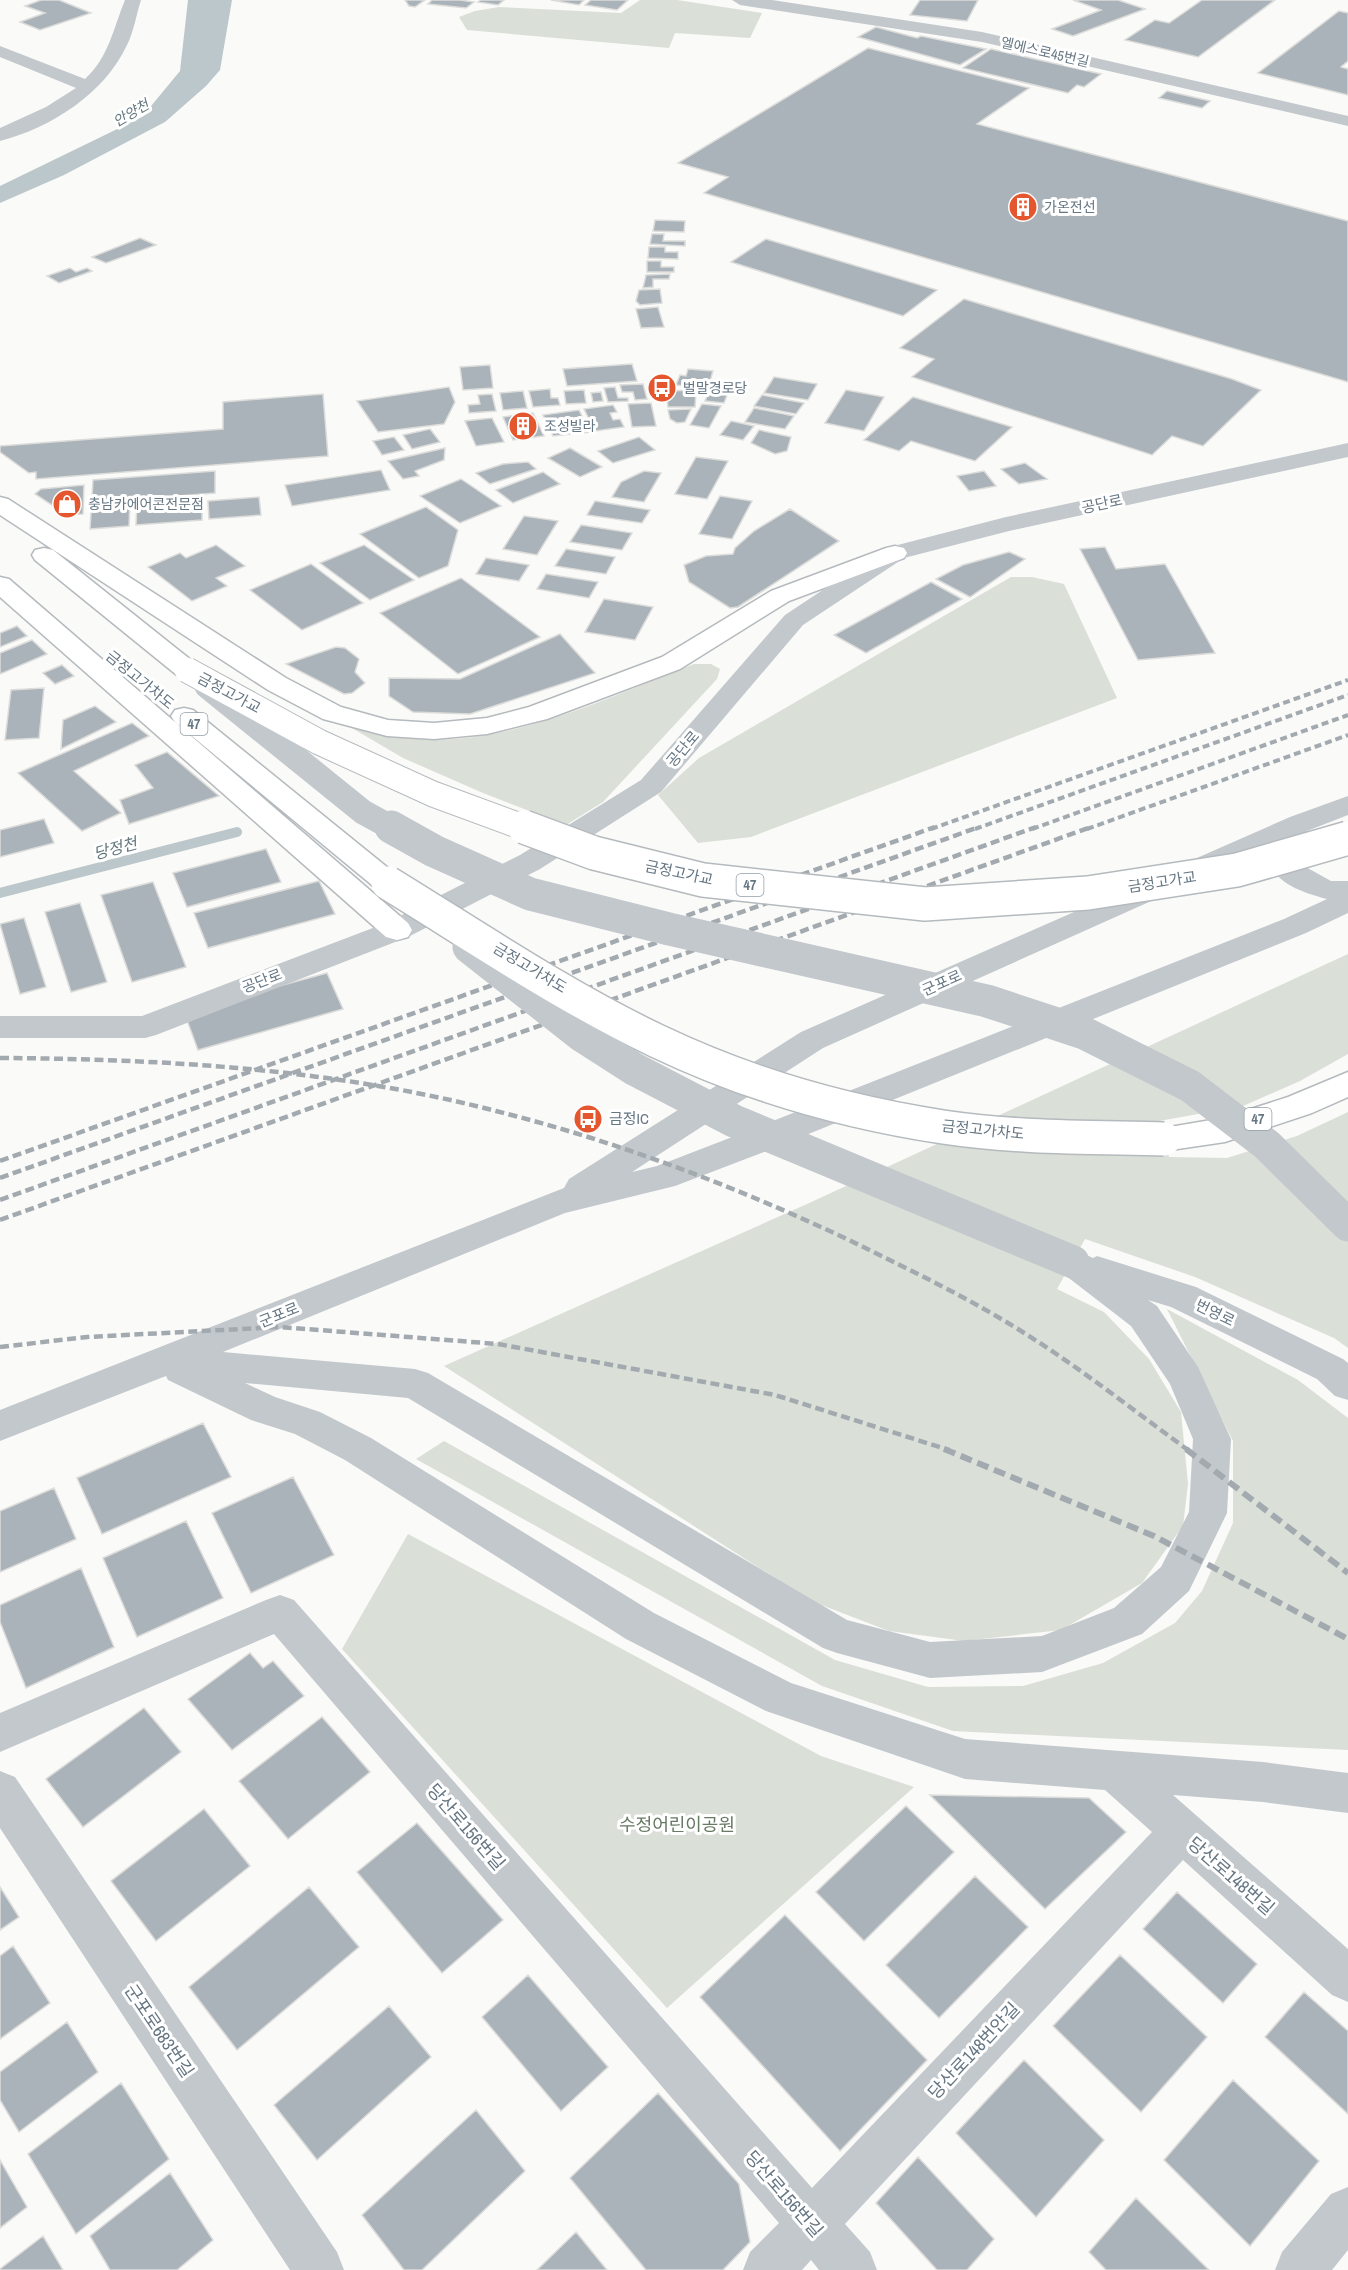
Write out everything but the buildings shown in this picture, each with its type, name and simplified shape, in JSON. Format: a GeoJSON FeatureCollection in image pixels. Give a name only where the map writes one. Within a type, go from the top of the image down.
{"type":"FeatureCollection","features":[{"type":"Feature","properties":{"kind":"main road"},"geometry":{"type":"LineString","coordinates":[[0,504],[277,684],[332,713],[387,728],[422,730],[487,726],[538,713],[671,663],[780,596],[895,553]]}},
{"type":"Feature","properties":{"kind":"main road","name":"47"},"geometry":{"type":"LineString","coordinates":[[0,520],[187,670]]}},
{"type":"Feature","properties":{"kind":"main road","name":"금정고가차도"},"geometry":{"type":"LineString","coordinates":[[0,564],[388,883],[621,1023],[710,1064],[810,1098],[943,1127],[1043,1137],[1164,1139],[1225,1130],[1300,1105],[1348,1084]]}},
{"type":"Feature","properties":{"kind":"main road"},"geometry":{"type":"LineString","coordinates":[[0,584],[397,930]]}},
{"type":"Feature","properties":{"kind":"main road","name":"금정고가교"},"geometry":{"type":"LineString","coordinates":[[187,670],[319,742],[433,794],[594,853],[704,880],[925,904],[971,901],[1088,893],[1237,870],[1348,838]]}},
{"type":"Feature","properties":{"kind":"street"},"geometry":{"type":"LineString","coordinates":[[0,135],[50,114],[100,73],[119,46],[133,0]]}},
{"type":"Feature","properties":{"kind":"street","name":"엘에스로45번길"},"geometry":{"type":"LineString","coordinates":[[740,0],[982,37],[1348,122]]}},
{"type":"Feature","properties":{"kind":"street"},"geometry":{"type":"LineString","coordinates":[[0,51],[72,82],[88,85]]}},
{"type":"Feature","properties":{"kind":"street","name":"공단로"},"geometry":{"type":"LineString","coordinates":[[0,1027],[145,1027],[307,963],[345,952],[397,930],[530,862],[651,786],[794,620],[895,553],[1006,524],[1348,450]]}},
{"type":"Feature","properties":{"kind":"street"},"geometry":{"type":"LineString","coordinates":[[187,670],[363,812],[434,851],[530,894],[669,930],[987,1001],[1084,1033],[1190,1086],[1267,1145],[1348,1225]]}},
{"type":"Feature","properties":{"kind":"street","name":"군포로"},"geometry":{"type":"LineString","coordinates":[[558,1202],[813,1040],[1300,823],[1348,805]]}},
{"type":"Feature","properties":{"kind":"street"},"geometry":{"type":"LineString","coordinates":[[1300,823],[1286,844],[1287,867],[1307,884],[1335,892],[1348,891]]}},
{"type":"Feature","properties":{"kind":"street"},"geometry":{"type":"LineString","coordinates":[[163,1361],[415,1384],[837,1635],[930,1660],[1042,1654],[1128,1621],[1175,1580],[1208,1513],[1212,1439],[1185,1377],[1144,1316],[1073,1262],[734,1121],[634,1069],[581,1035],[388,883]]}},
{"type":"Feature","properties":{"kind":"street","name":"군포로"},"geometry":{"type":"LineString","coordinates":[[0,1426],[558,1202],[663,1177],[752,1143],[1295,926],[1348,901]]}},
{"type":"Feature","properties":{"kind":"street","name":"번영로"},"geometry":{"type":"LineString","coordinates":[[1073,1262],[1183,1297],[1330,1369],[1348,1385]]}},
{"type":"Feature","properties":{"kind":"street"},"geometry":{"type":"LineString","coordinates":[[163,1361],[264,1409],[306,1423],[358,1449],[640,1626],[781,1698],[965,1759],[1263,1782],[1348,1792]]}},
{"type":"Feature","properties":{"kind":"street","name":"당산로156번길"},"geometry":{"type":"LineString","coordinates":[[0,1733],[280,1613],[852,2270]]}},
{"type":"Feature","properties":{"kind":"street","name":"당산로148번길"},"geometry":{"type":"LineString","coordinates":[[1115,1771],[1348,1979]]}},
{"type":"Feature","properties":{"kind":"street","name":"군포로683번길"},"geometry":{"type":"LineString","coordinates":[[0,1791],[319,2270]]}},
{"type":"Feature","properties":{"kind":"street","name":"당산로148번안길"},"geometry":{"type":"LineString","coordinates":[[768,2270],[1181,1832]]}},
{"type":"Feature","properties":{"kind":"street"},"geometry":{"type":"LineString","coordinates":[[1300,2270],[1348,2211]]}},
{"type":"Feature","properties":{"kind":"green space"},"geometry":{"type":"Polygon","coordinates":[[[640,0],[677,0],[762,13],[750,38],[675,33],[669,48],[467,30],[459,17],[475,11],[499,7],[621,13],[640,0]]]}},
{"type":"Feature","properties":{"kind":"green space"},"geometry":{"type":"Polygon","coordinates":[[[1011,577],[1032,577],[1064,584],[1117,698],[751,837],[698,843],[658,795],[699,758],[1011,577]]]}},
{"type":"Feature","properties":{"kind":"green space"},"geometry":{"type":"Polygon","coordinates":[[[694,664],[711,664],[720,669],[717,679],[603,802],[566,825],[483,793],[403,758],[340,721],[416,739],[451,739],[487,735],[523,727],[593,704],[694,664]]]}},
{"type":"Feature","properties":{"kind":"green space"},"geometry":{"type":"Polygon","coordinates":[[[1348,954],[1348,1054],[1300,1081],[1243,1106],[1159,1121],[1169,1157],[1227,1158],[1297,1136],[1348,1112],[1348,1348],[1334,1338],[1195,1277],[1085,1239],[1057,1289],[1104,1312],[1149,1359],[1181,1412],[1188,1484],[1183,1526],[1142,1583],[1061,1630],[964,1641],[889,1631],[811,1601],[444,1366],[807,1204],[1348,954]]]}},
{"type":"Feature","properties":{"kind":"green space"},"geometry":{"type":"Polygon","coordinates":[[[1167,1309],[1298,1380],[1348,1418],[1348,1750],[953,1731],[822,1686],[416,1459],[444,1441],[835,1660],[928,1687],[1023,1686],[1103,1663],[1175,1623],[1202,1591],[1233,1523],[1233,1441],[1167,1309]]]}},
{"type":"Feature","properties":{"kind":"green space","name":"수정어린이공원"},"geometry":{"type":"Polygon","coordinates":[[[408,1534],[821,1756],[914,1787],[667,2008],[342,1649],[408,1534]]]}},
{"type":"Feature","properties":{"kind":"shaded area"},"geometry":{"type":"Polygon","coordinates":[[[188,0],[232,0],[220,70],[206,86],[165,122],[64,175],[0,203],[0,186],[142,117],[180,71],[188,0]]]}},
{"type":"Feature","properties":{"kind":"waterway","name":"당정천"},"geometry":{"type":"LineString","coordinates":[[0,893],[237,832]]}},
{"type":"Feature","properties":{"kind":"railway"},"geometry":{"type":"LineString","coordinates":[[931,829],[1348,680]]}},
{"type":"Feature","properties":{"kind":"railway"},"geometry":{"type":"LineString","coordinates":[[975,829],[1348,695]]}},
{"type":"Feature","properties":{"kind":"railway"},"geometry":{"type":"LineString","coordinates":[[1032,829],[1348,715]]}},
{"type":"Feature","properties":{"kind":"railway"},"geometry":{"type":"LineString","coordinates":[[1087,829],[1348,735]]}},
{"type":"Feature","properties":{"kind":"railway"},"geometry":{"type":"LineString","coordinates":[[256,1070],[935,827]]}},
{"type":"Feature","properties":{"kind":"railway"},"geometry":{"type":"LineString","coordinates":[[291,1074],[979,827]]}},
{"type":"Feature","properties":{"kind":"railway"},"geometry":{"type":"LineString","coordinates":[[335,1079],[1036,827]]}},
{"type":"Feature","properties":{"kind":"railway"},"geometry":{"type":"LineString","coordinates":[[374,1085],[1091,827]]}},
{"type":"Feature","properties":{"kind":"railway"},"geometry":{"type":"LineString","coordinates":[[0,1058],[125,1061],[256,1070]]}},
{"type":"Feature","properties":{"kind":"railway"},"geometry":{"type":"LineString","coordinates":[[0,1161],[256,1070]]}},
{"type":"Feature","properties":{"kind":"railway"},"geometry":{"type":"LineString","coordinates":[[256,1070],[291,1074]]}},
{"type":"Feature","properties":{"kind":"railway"},"geometry":{"type":"LineString","coordinates":[[0,1178],[291,1074]]}},
{"type":"Feature","properties":{"kind":"railway"},"geometry":{"type":"LineString","coordinates":[[291,1074],[335,1079]]}},
{"type":"Feature","properties":{"kind":"railway"},"geometry":{"type":"LineString","coordinates":[[0,1200],[335,1079]]}},
{"type":"Feature","properties":{"kind":"railway"},"geometry":{"type":"LineString","coordinates":[[335,1079],[374,1085]]}},
{"type":"Feature","properties":{"kind":"railway"},"geometry":{"type":"LineString","coordinates":[[0,1220],[374,1085]]}},
{"type":"Feature","properties":{"kind":"railway"},"geometry":{"type":"LineString","coordinates":[[374,1085],[496,1111],[587,1137],[677,1167],[808,1221],[959,1295],[1001,1319],[1064,1359],[1188,1450]]}},
{"type":"Feature","properties":{"kind":"railway"},"geometry":{"type":"LineString","coordinates":[[0,1347],[87,1337],[280,1327],[498,1344],[775,1395],[949,1450]]}},
{"type":"Feature","properties":{"kind":"railway"},"geometry":{"type":"LineString","coordinates":[[944,1449],[1154,1536],[1348,1639]]}},
{"type":"Feature","properties":{"kind":"railway"},"geometry":{"type":"LineString","coordinates":[[1186,1449],[1348,1573]]}},
{"type":"Feature","properties":{"kind":"place","name":"가온전선"},"geometry":{"type":"Point","coordinates":[1023,207]}},
{"type":"Feature","properties":{"kind":"place","name":"벌말경로당"},"geometry":{"type":"Point","coordinates":[662,388]}},
{"type":"Feature","properties":{"kind":"place","name":"조성빌라"},"geometry":{"type":"Point","coordinates":[523,426]}},
{"type":"Feature","properties":{"kind":"place","name":"충남카에어콘전문점"},"geometry":{"type":"Point","coordinates":[67,504]}},
{"type":"Feature","properties":{"kind":"place","name":"금정IC"},"geometry":{"type":"Point","coordinates":[588,1119]}},
{"type":"Feature","properties":{"kind":"water label","name":"안양천"},"geometry":{"type":"Point","coordinates":[131,113]}}]}
